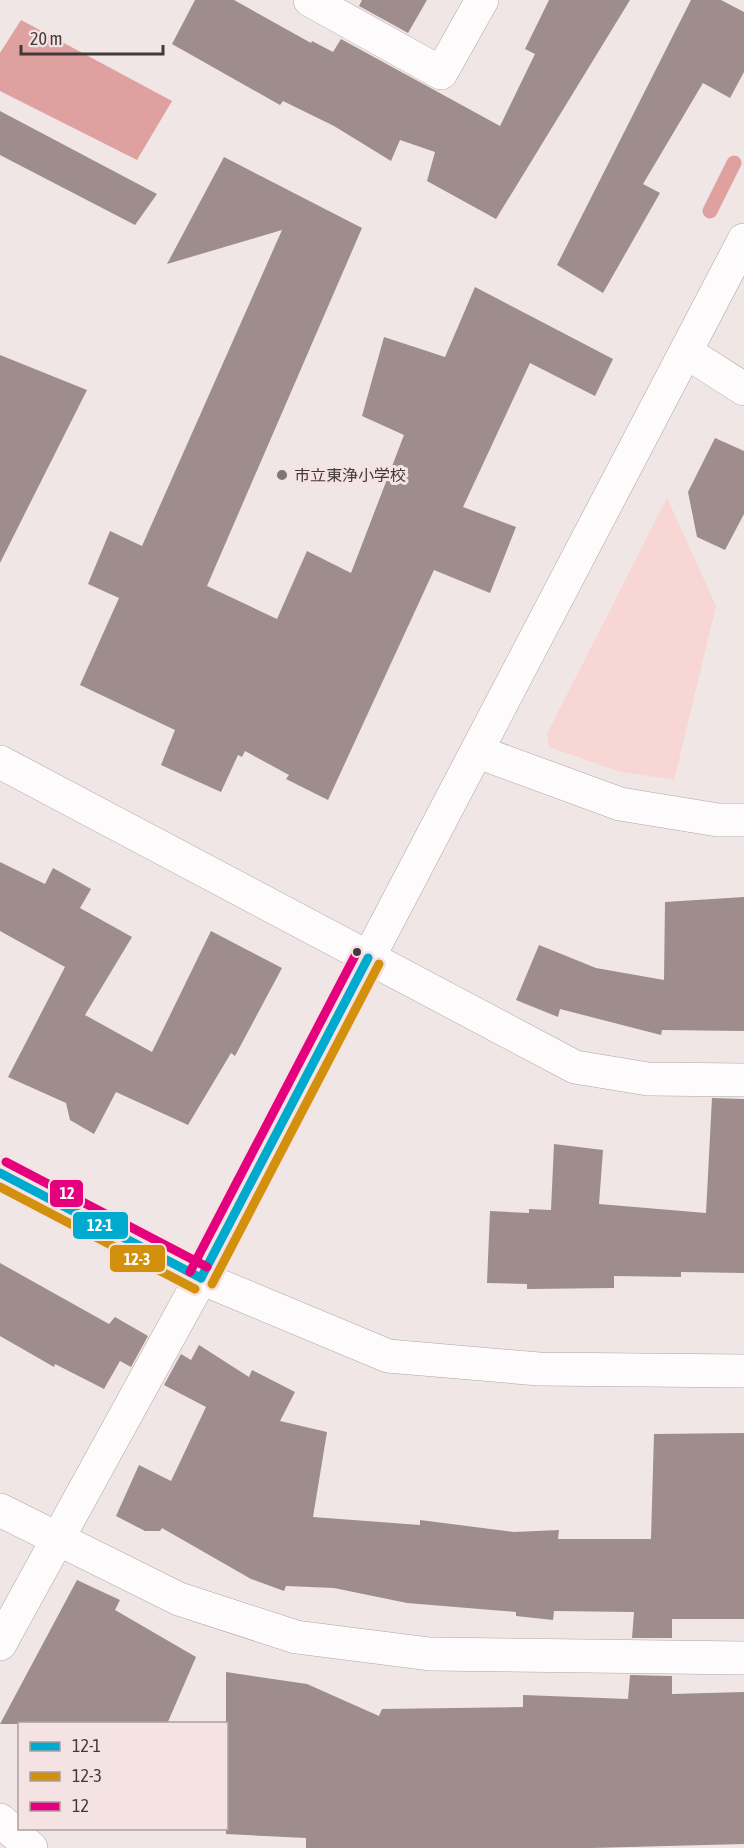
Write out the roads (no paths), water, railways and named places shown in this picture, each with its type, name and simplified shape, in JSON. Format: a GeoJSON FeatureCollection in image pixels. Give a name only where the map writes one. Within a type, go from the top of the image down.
{"type":"FeatureCollection","features":[{"type":"Feature","properties":{"kind":"street"},"geometry":{"type":"LineString","coordinates":[[310,0],[441,73],[482,0]]}},
{"type":"Feature","properties":{"kind":"street"},"geometry":{"type":"LineString","coordinates":[[0,1644],[201,1278],[744,240]]}},
{"type":"Feature","properties":{"kind":"street"},"geometry":{"type":"LineString","coordinates":[[686,352],[744,389]]}},
{"type":"Feature","properties":{"kind":"street"},"geometry":{"type":"LineString","coordinates":[[478,752],[620,804],[718,820],[744,820]]}},
{"type":"Feature","properties":{"kind":"street"},"geometry":{"type":"LineString","coordinates":[[0,762],[575,1067],[648,1079],[744,1080]]}},
{"type":"Feature","properties":{"kind":"street"},"geometry":{"type":"LineString","coordinates":[[0,1173],[201,1278],[388,1356],[539,1369],[744,1371]]}},
{"type":"Feature","properties":{"kind":"street"},"geometry":{"type":"LineString","coordinates":[[0,1510],[56,1540],[179,1599],[296,1636],[430,1654],[744,1659]]}},
{"type":"Feature","properties":{"kind":"street"},"geometry":{"type":"LineString","coordinates":[[0,1820],[32,1848]]}},
{"type":"Feature","properties":{"kind":"waterway"},"geometry":{"type":"LineString","coordinates":[[710,211],[734,163]]}},
{"type":"Feature","properties":{"kind":"place","name":"市立東浄小学校"},"geometry":{"type":"Point","coordinates":[282,475]}}]}
